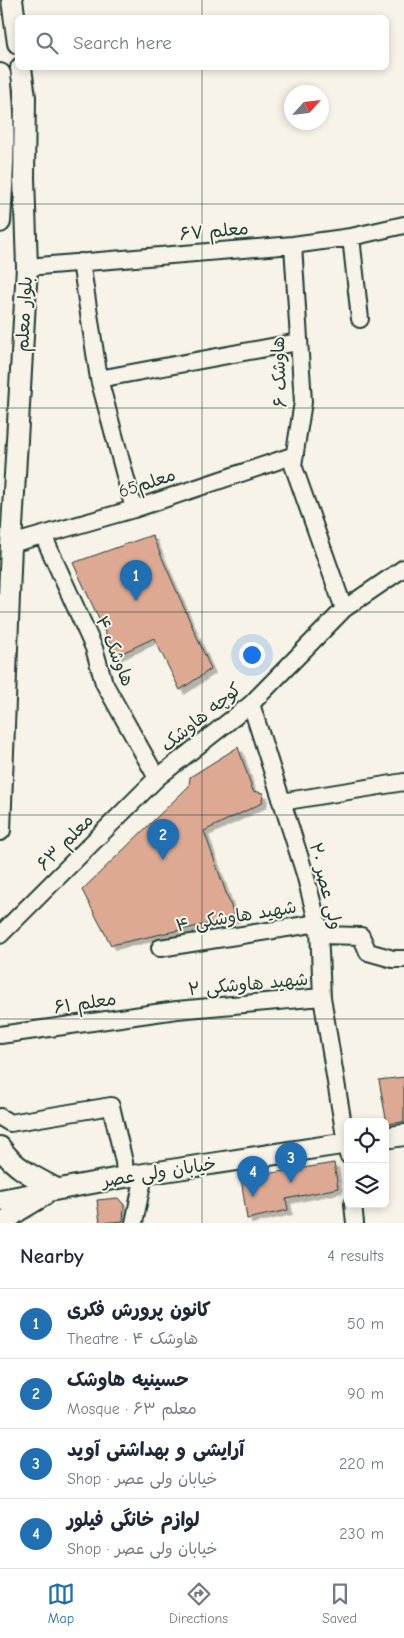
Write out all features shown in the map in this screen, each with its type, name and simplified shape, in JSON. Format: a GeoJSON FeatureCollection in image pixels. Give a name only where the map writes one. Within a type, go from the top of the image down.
{"type":"FeatureCollection","features":[{"type":"Feature","properties":{"kind":"main road"},"geometry":{"type":"LineString","coordinates":[[12,0],[15,22]]}},
{"type":"Feature","properties":{"kind":"main road","name":"بلوار معلم"},"geometry":{"type":"LineString","coordinates":[[0,830],[11,544],[26,267],[25,97],[21,70]]}},
{"type":"Feature","properties":{"kind":"main road"},"geometry":{"type":"LineString","coordinates":[[0,74],[3,98],[0,222]]}},
{"type":"Feature","properties":{"kind":"main road"},"geometry":{"type":"LineString","coordinates":[[389,1137],[404,1135]]}},
{"type":"Feature","properties":{"kind":"main road"},"geometry":{"type":"LineString","coordinates":[[0,1147],[8,1159],[25,1173],[56,1188],[18,1211],[4,1223]]}},
{"type":"Feature","properties":{"kind":"main road","name":"خیابان ولی عصر"},"geometry":{"type":"LineString","coordinates":[[0,1200],[125,1177],[344,1147]]}},
{"type":"Feature","properties":{"kind":"street","name":"معلم ۶۷"},"geometry":{"type":"LineString","coordinates":[[26,267],[293,244],[351,237],[404,225]]}},
{"type":"Feature","properties":{"kind":"street"},"geometry":{"type":"LineString","coordinates":[[351,237],[360,319]]}},
{"type":"Feature","properties":{"kind":"street","name":"هاوشک ۶"},"geometry":{"type":"LineString","coordinates":[[293,244],[303,402],[293,465],[344,609]]}},
{"type":"Feature","properties":{"kind":"street"},"geometry":{"type":"LineString","coordinates":[[81,262],[99,379],[134,509]]}},
{"type":"Feature","properties":{"kind":"street"},"geometry":{"type":"LineString","coordinates":[[99,379],[298,342]]}},
{"type":"Feature","properties":{"kind":"street","name":"معلم65"},"geometry":{"type":"LineString","coordinates":[[11,544],[134,509],[295,454]]}},
{"type":"Feature","properties":{"kind":"street","name":"هاوشک ۴"},"geometry":{"type":"LineString","coordinates":[[43,535],[94,648],[104,683],[157,778]]}},
{"type":"Feature","properties":{"kind":"street","name":"کوچه هاوشک"},"geometry":{"type":"LineString","coordinates":[[157,778],[251,704],[344,609],[404,568]]}},
{"type":"Feature","properties":{"kind":"street","name":"ولی عصر ۲۰"},"geometry":{"type":"LineString","coordinates":[[251,704],[305,874],[318,929],[322,997],[344,1129]]}},
{"type":"Feature","properties":{"kind":"street","name":"معلم ۶۳"},"geometry":{"type":"LineString","coordinates":[[0,935],[157,778]]}},
{"type":"Feature","properties":{"kind":"street"},"geometry":{"type":"LineString","coordinates":[[282,802],[404,782]]}},
{"type":"Feature","properties":{"kind":"street","name":"شهید هاوشکی ۴"},"geometry":{"type":"LineString","coordinates":[[160,948],[318,929],[361,936],[368,952],[393,959],[404,959]]}},
{"type":"Feature","properties":{"kind":"street","name":"شهید هاوشکی ۲"},"geometry":{"type":"LineString","coordinates":[[176,1010],[322,997]]}},
{"type":"Feature","properties":{"kind":"street","name":"معلم ۶۱"},"geometry":{"type":"LineString","coordinates":[[0,1035],[176,1010]]}},
{"type":"Feature","properties":{"kind":"street"},"geometry":{"type":"LineString","coordinates":[[0,1117],[10,1122],[111,1106],[124,1162],[125,1177]]}},
{"type":"Feature","properties":{"kind":"street"},"geometry":{"type":"LineString","coordinates":[[134,1223],[144,1175]]}},
{"type":"Feature","properties":{"kind":"street"},"geometry":{"type":"LineString","coordinates":[[353,1208],[355,1223]]}},
{"type":"Feature","properties":{"kind":"building"},"geometry":{"type":"Polygon","coordinates":[[[152,535],[211,669],[180,690],[154,638],[116,656],[73,563],[152,535]]]}},
{"type":"Feature","properties":{"kind":"building"},"geometry":{"type":"Polygon","coordinates":[[[238,747],[253,791],[263,793],[262,803],[204,831],[235,918],[111,945],[82,890],[189,786],[190,777],[238,747]]]}},
{"type":"Feature","properties":{"kind":"building"},"geometry":{"type":"Polygon","coordinates":[[[404,1077],[404,1122],[389,1124],[389,1118],[386,1118],[379,1080],[404,1077]]]}},
{"type":"Feature","properties":{"kind":"building"},"geometry":{"type":"Polygon","coordinates":[[[334,1163],[338,1188],[286,1199],[288,1210],[247,1219],[241,1178],[334,1163]]]}},
{"type":"Feature","properties":{"kind":"building"},"geometry":{"type":"Polygon","coordinates":[[[118,1198],[124,1205],[123,1221],[100,1223],[97,1200],[118,1198]]]}},
{"type":"Feature","properties":{"kind":"place","name":"کانون پرورش فکری"},"geometry":{"type":"Point","coordinates":[136,601]}},
{"type":"Feature","properties":{"kind":"place","name":"حسینیه هاوشک"},"geometry":{"type":"Point","coordinates":[163,860]}},
{"type":"Feature","properties":{"kind":"place","name":"آرایشی و بهداشتی آوید"},"geometry":{"type":"Point","coordinates":[291,1183]}},
{"type":"Feature","properties":{"kind":"place","name":"لوازم خانگی فیلور"},"geometry":{"type":"Point","coordinates":[253,1197]}}]}
